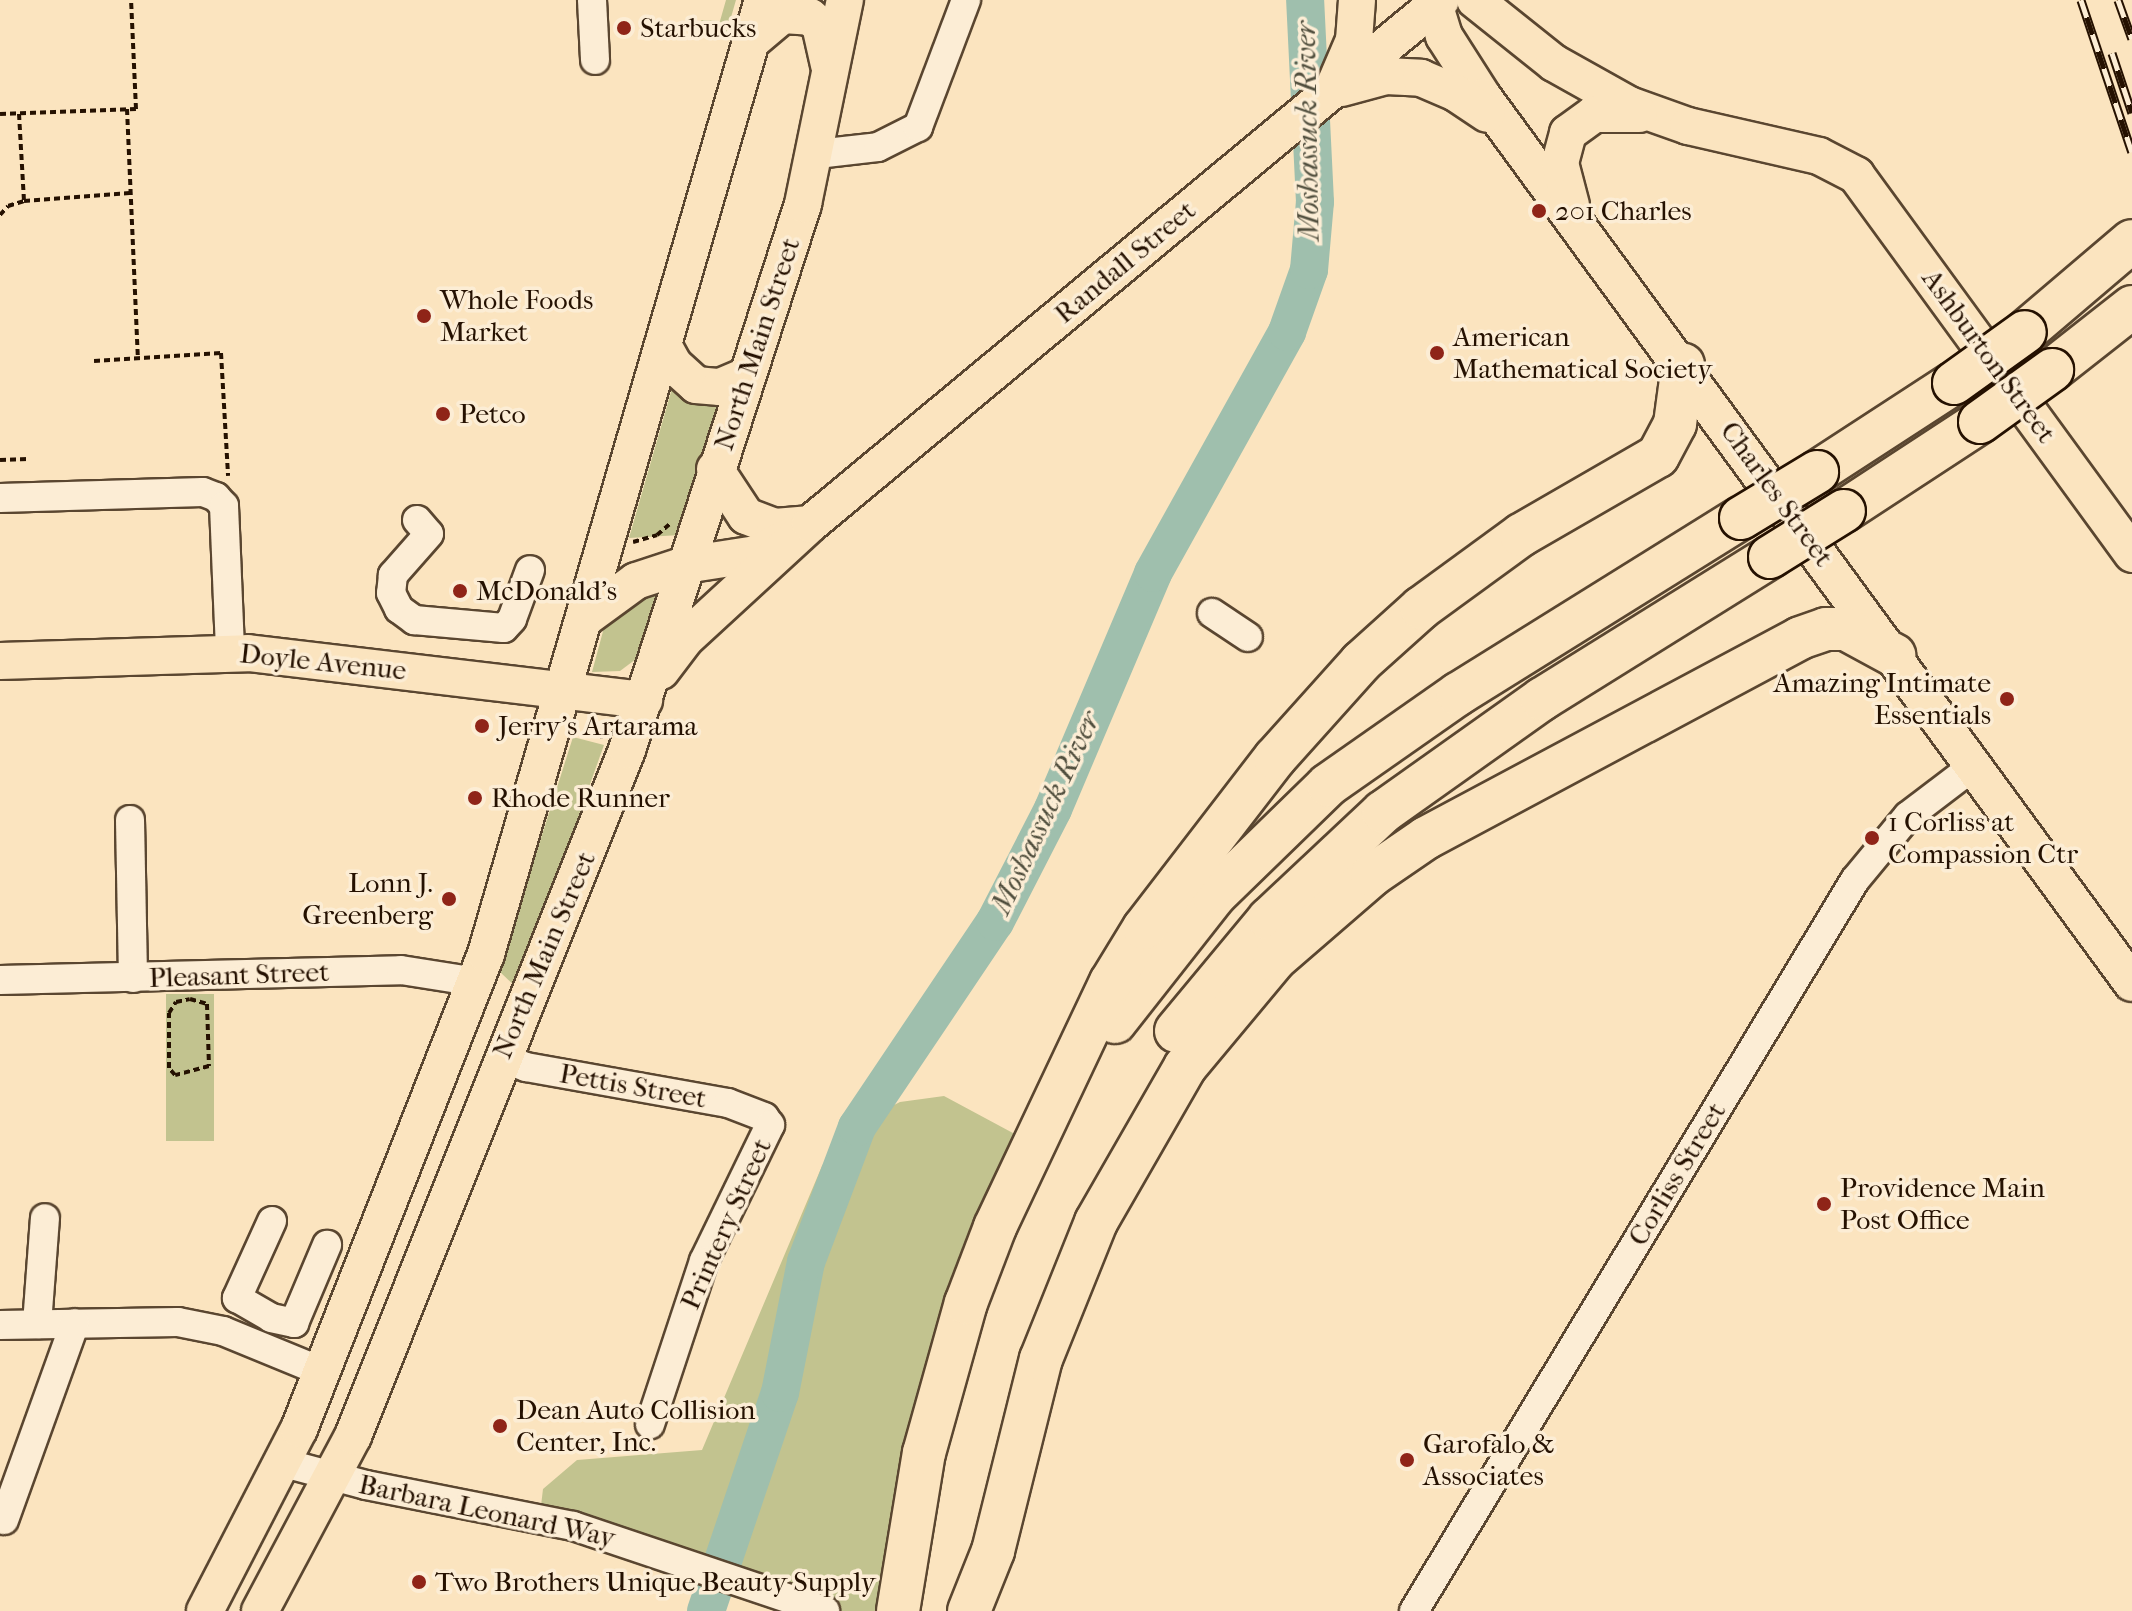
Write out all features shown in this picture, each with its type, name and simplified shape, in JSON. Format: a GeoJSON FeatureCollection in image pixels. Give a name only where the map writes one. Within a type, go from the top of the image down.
{"type":"FeatureCollection","features":[{"type":"Feature","properties":{"kind":"highway"},"geometry":{"type":"LineString","coordinates":[[1030,1153],[1164,956],[1242,867],[1328,785],[1458,694],[1817,472],[1954,383],[2025,332],[2132,241]]}},
{"type":"Feature","properties":{"kind":"highway"},"geometry":{"type":"LineString","coordinates":[[959,1611],[992,1428],[1041,1277],[1107,1138],[1193,1007],[1295,891],[1414,787],[1542,699],[1844,511],[1980,422],[2132,307]]}},
{"type":"Feature","properties":{"kind":"highway"},"geometry":{"type":"LineString","coordinates":[[898,1611],[924,1453],[943,1377],[986,1252],[1111,982],[1144,928],[1275,758],[1361,662],[1421,608],[1521,535],[1658,456],[1675,424],[1683,365]]}},
{"type":"Feature","properties":{"kind":"highway"},"geometry":{"type":"LineString","coordinates":[[969,1611],[993,1551],[1041,1359],[1085,1246],[1164,1098],[1261,973],[1327,911],[1426,838],[1800,638],[1826,629],[1846,629],[1894,655]]}},
{"type":"Feature","properties":{"kind":"main road","name":"North Main Street"},"geometry":{"type":"LineString","coordinates":[[205,1611],[284,1463],[477,982],[763,0]]}},
{"type":"Feature","properties":{"kind":"main road","name":"North Main Street"},"geometry":{"type":"LineString","coordinates":[[260,1611],[334,1478],[502,1057],[580,874],[644,700],[817,154],[845,0]]}},
{"type":"Feature","properties":{"kind":"main road"},"geometry":{"type":"LineString","coordinates":[[1326,95],[1350,53],[1357,0]]}},
{"type":"Feature","properties":{"kind":"main road"},"geometry":{"type":"LineString","coordinates":[[1475,0],[1569,73],[1661,118]]}},
{"type":"Feature","properties":{"kind":"main road","name":"Randall Street"},"geometry":{"type":"LineString","coordinates":[[644,700],[684,640],[810,524],[1436,2]]}},
{"type":"Feature","properties":{"kind":"main road","name":"Charles Street"},"geometry":{"type":"LineString","coordinates":[[1436,2],[1444,36],[1508,130],[1683,365],[2132,983]]}},
{"type":"Feature","properties":{"kind":"main road"},"geometry":{"type":"LineString","coordinates":[[754,39],[783,15],[810,17],[820,25],[830,71]]}},
{"type":"Feature","properties":{"kind":"main road"},"geometry":{"type":"LineString","coordinates":[[1326,95],[1373,78],[1421,78],[1456,93],[1508,130]]}},
{"type":"Feature","properties":{"kind":"main road"},"geometry":{"type":"LineString","coordinates":[[1579,226],[1560,163],[1568,133],[1602,113],[1661,118]]}},
{"type":"Feature","properties":{"kind":"main road","name":"Ashburton Street"},"geometry":{"type":"LineString","coordinates":[[1661,118],[1840,165],[1873,194],[2132,554]]}},
{"type":"Feature","properties":{"kind":"main road"},"geometry":{"type":"LineString","coordinates":[[663,345],[674,365],[696,385],[720,387],[748,375]]}},
{"type":"Feature","properties":{"kind":"main road"},"geometry":{"type":"LineString","coordinates":[[715,469],[746,516],[775,527],[810,524]]}},
{"type":"Feature","properties":{"kind":"main road","name":"Randall Street"},"geometry":{"type":"LineString","coordinates":[[584,619],[636,581],[685,565],[756,554],[810,524]]}},
{"type":"Feature","properties":{"kind":"main road","name":"Doyle Avenue"},"geometry":{"type":"LineString","coordinates":[[0,661],[230,652],[644,700]]}},
{"type":"Feature","properties":{"kind":"street"},"geometry":{"type":"LineString","coordinates":[[592,0],[595,60]]}},
{"type":"Feature","properties":{"kind":"street"},"geometry":{"type":"LineString","coordinates":[[817,154],[878,147],[918,127],[966,0]]}},
{"type":"Feature","properties":{"kind":"street"},"geometry":{"type":"LineString","coordinates":[[0,498],[203,492],[216,497],[224,506],[230,652]]}},
{"type":"Feature","properties":{"kind":"street"},"geometry":{"type":"LineString","coordinates":[[423,527],[393,575],[391,593],[399,609],[414,620],[504,628],[512,619],[530,570]]}},
{"type":"Feature","properties":{"kind":"street"},"geometry":{"type":"LineString","coordinates":[[1212,613],[1248,637]]}},
{"type":"Feature","properties":{"kind":"street","name":"Corliss Street"},"geometry":{"type":"LineString","coordinates":[[1414,1611],[1855,880],[1908,816],[1975,765]]}},
{"type":"Feature","properties":{"kind":"street"},"geometry":{"type":"LineString","coordinates":[[130,820],[133,978]]}},
{"type":"Feature","properties":{"kind":"street","name":"Pleasant Street"},"geometry":{"type":"LineString","coordinates":[[0,980],[401,970],[477,982]]}},
{"type":"Feature","properties":{"kind":"street","name":"Pettis Street"},"geometry":{"type":"LineString","coordinates":[[502,1057],[526,1067],[728,1103],[764,1117]]}},
{"type":"Feature","properties":{"kind":"street","name":"Printery Street"},"geometry":{"type":"LineString","coordinates":[[650,1424],[704,1261],[770,1125],[764,1117]]}},
{"type":"Feature","properties":{"kind":"street"},"geometry":{"type":"LineString","coordinates":[[37,1324],[45,1218]]}},
{"type":"Feature","properties":{"kind":"street"},"geometry":{"type":"LineString","coordinates":[[272,1221],[237,1298],[271,1318],[294,1323],[327,1245]]}},
{"type":"Feature","properties":{"kind":"street"},"geometry":{"type":"LineString","coordinates":[[4,1520],[75,1323]]}},
{"type":"Feature","properties":{"kind":"street"},"geometry":{"type":"LineString","coordinates":[[0,1325],[205,1326],[323,1372]]}},
{"type":"Feature","properties":{"kind":"street","name":"Barbara Leonard Way"},"geometry":{"type":"LineString","coordinates":[[284,1463],[334,1478],[573,1526],[695,1564],[825,1611]]}},
{"type":"Feature","properties":{"kind":"path"},"geometry":{"type":"LineString","coordinates":[[0,114],[136,109],[131,0]]}},
{"type":"Feature","properties":{"kind":"path"},"geometry":{"type":"LineString","coordinates":[[127,109],[138,359]]}},
{"type":"Feature","properties":{"kind":"path"},"geometry":{"type":"LineString","coordinates":[[19,114],[24,201]]}},
{"type":"Feature","properties":{"kind":"path"},"geometry":{"type":"LineString","coordinates":[[0,215],[24,201],[130,193]]}},
{"type":"Feature","properties":{"kind":"path"},"geometry":{"type":"LineString","coordinates":[[94,361],[221,353],[229,484]]}},
{"type":"Feature","properties":{"kind":"path"},"geometry":{"type":"LineString","coordinates":[[0,460],[28,459]]}},
{"type":"Feature","properties":{"kind":"path"},"geometry":{"type":"LineString","coordinates":[[627,542],[657,535],[680,520]]}},
{"type":"Feature","properties":{"kind":"path"},"geometry":{"type":"LineString","coordinates":[[573,733],[606,738]]}},
{"type":"Feature","properties":{"kind":"path"},"geometry":{"type":"LineString","coordinates":[[199,1000],[207,1004],[210,1019],[209,1066],[175,1075],[169,1068],[169,1013],[176,1002],[199,1000]]}},
{"type":"Feature","properties":{"kind":"green space"},"geometry":{"type":"Polygon","coordinates":[[[726,0],[736,0],[725,38],[711,37],[701,20],[720,21],[726,0]]]}},
{"type":"Feature","properties":{"kind":"green space"},"geometry":{"type":"Polygon","coordinates":[[[673,385],[724,398],[680,535],[629,538],[673,385]]]}},
{"type":"Feature","properties":{"kind":"green space"},"geometry":{"type":"Polygon","coordinates":[[[663,581],[640,656],[620,671],[592,672],[605,624],[663,581]]]}},
{"type":"Feature","properties":{"kind":"green space"},"geometry":{"type":"Polygon","coordinates":[[[573,737],[604,745],[517,988],[499,971],[573,737]]]}},
{"type":"Feature","properties":{"kind":"green space"},"geometry":{"type":"Polygon","coordinates":[[[166,994],[214,994],[214,1141],[166,1141],[166,994]]]}},
{"type":"Feature","properties":{"kind":"green space"},"geometry":{"type":"Polygon","coordinates":[[[944,1096],[1028,1141],[895,1611],[839,1611],[630,1535],[540,1514],[543,1489],[577,1460],[702,1450],[822,1166],[844,1130],[900,1102],[944,1096]]]}},
{"type":"Feature","properties":{"kind":"waterway","name":"Moshassuck River"},"geometry":{"type":"LineString","coordinates":[[706,1611],[780,1393],[806,1262],[857,1127],[995,922],[1053,809],[1153,573],[1287,332],[1309,270],[1315,202],[1305,0]]}},
{"type":"Feature","properties":{"kind":"railway"},"geometry":{"type":"LineString","coordinates":[[2081,0],[2132,152]]}},
{"type":"Feature","properties":{"kind":"railway"},"geometry":{"type":"LineString","coordinates":[[2118,0],[2132,39]]}},
{"type":"Feature","properties":{"kind":"railway"},"geometry":{"type":"LineString","coordinates":[[2112,53],[2132,113]]}},
{"type":"Feature","properties":{"kind":"place","name":"Starbucks"},"geometry":{"type":"Point","coordinates":[624,28]}},
{"type":"Feature","properties":{"kind":"place","name":"201 Charles"},"geometry":{"type":"Point","coordinates":[1539,211]}},
{"type":"Feature","properties":{"kind":"place","name":"Whole Foods Market"},"geometry":{"type":"Point","coordinates":[424,316]}},
{"type":"Feature","properties":{"kind":"place","name":"American Mathematical Society"},"geometry":{"type":"Point","coordinates":[1437,353]}},
{"type":"Feature","properties":{"kind":"place","name":"Petco"},"geometry":{"type":"Point","coordinates":[443,414]}},
{"type":"Feature","properties":{"kind":"place","name":"McDonald's"},"geometry":{"type":"Point","coordinates":[460,591]}},
{"type":"Feature","properties":{"kind":"place","name":"Amazing Intimate Essentials"},"geometry":{"type":"Point","coordinates":[2007,699]}},
{"type":"Feature","properties":{"kind":"place","name":"Jerry's Artarama"},"geometry":{"type":"Point","coordinates":[482,726]}},
{"type":"Feature","properties":{"kind":"place","name":"Rhode Runner"},"geometry":{"type":"Point","coordinates":[475,798]}},
{"type":"Feature","properties":{"kind":"place","name":"1 Corliss at Compassion Ctr"},"geometry":{"type":"Point","coordinates":[1872,838]}},
{"type":"Feature","properties":{"kind":"place","name":"Lonn J. Greenberg"},"geometry":{"type":"Point","coordinates":[449,899]}},
{"type":"Feature","properties":{"kind":"place","name":"Providence Main Post Office"},"geometry":{"type":"Point","coordinates":[1824,1204]}},
{"type":"Feature","properties":{"kind":"place","name":"Dean Auto Collision Center, Inc."},"geometry":{"type":"Point","coordinates":[500,1426]}},
{"type":"Feature","properties":{"kind":"place","name":"Garofalo & Associates"},"geometry":{"type":"Point","coordinates":[1407,1460]}},
{"type":"Feature","properties":{"kind":"place","name":"Two Brothers Unique Beauty Supply"},"geometry":{"type":"Point","coordinates":[419,1582]}}]}
